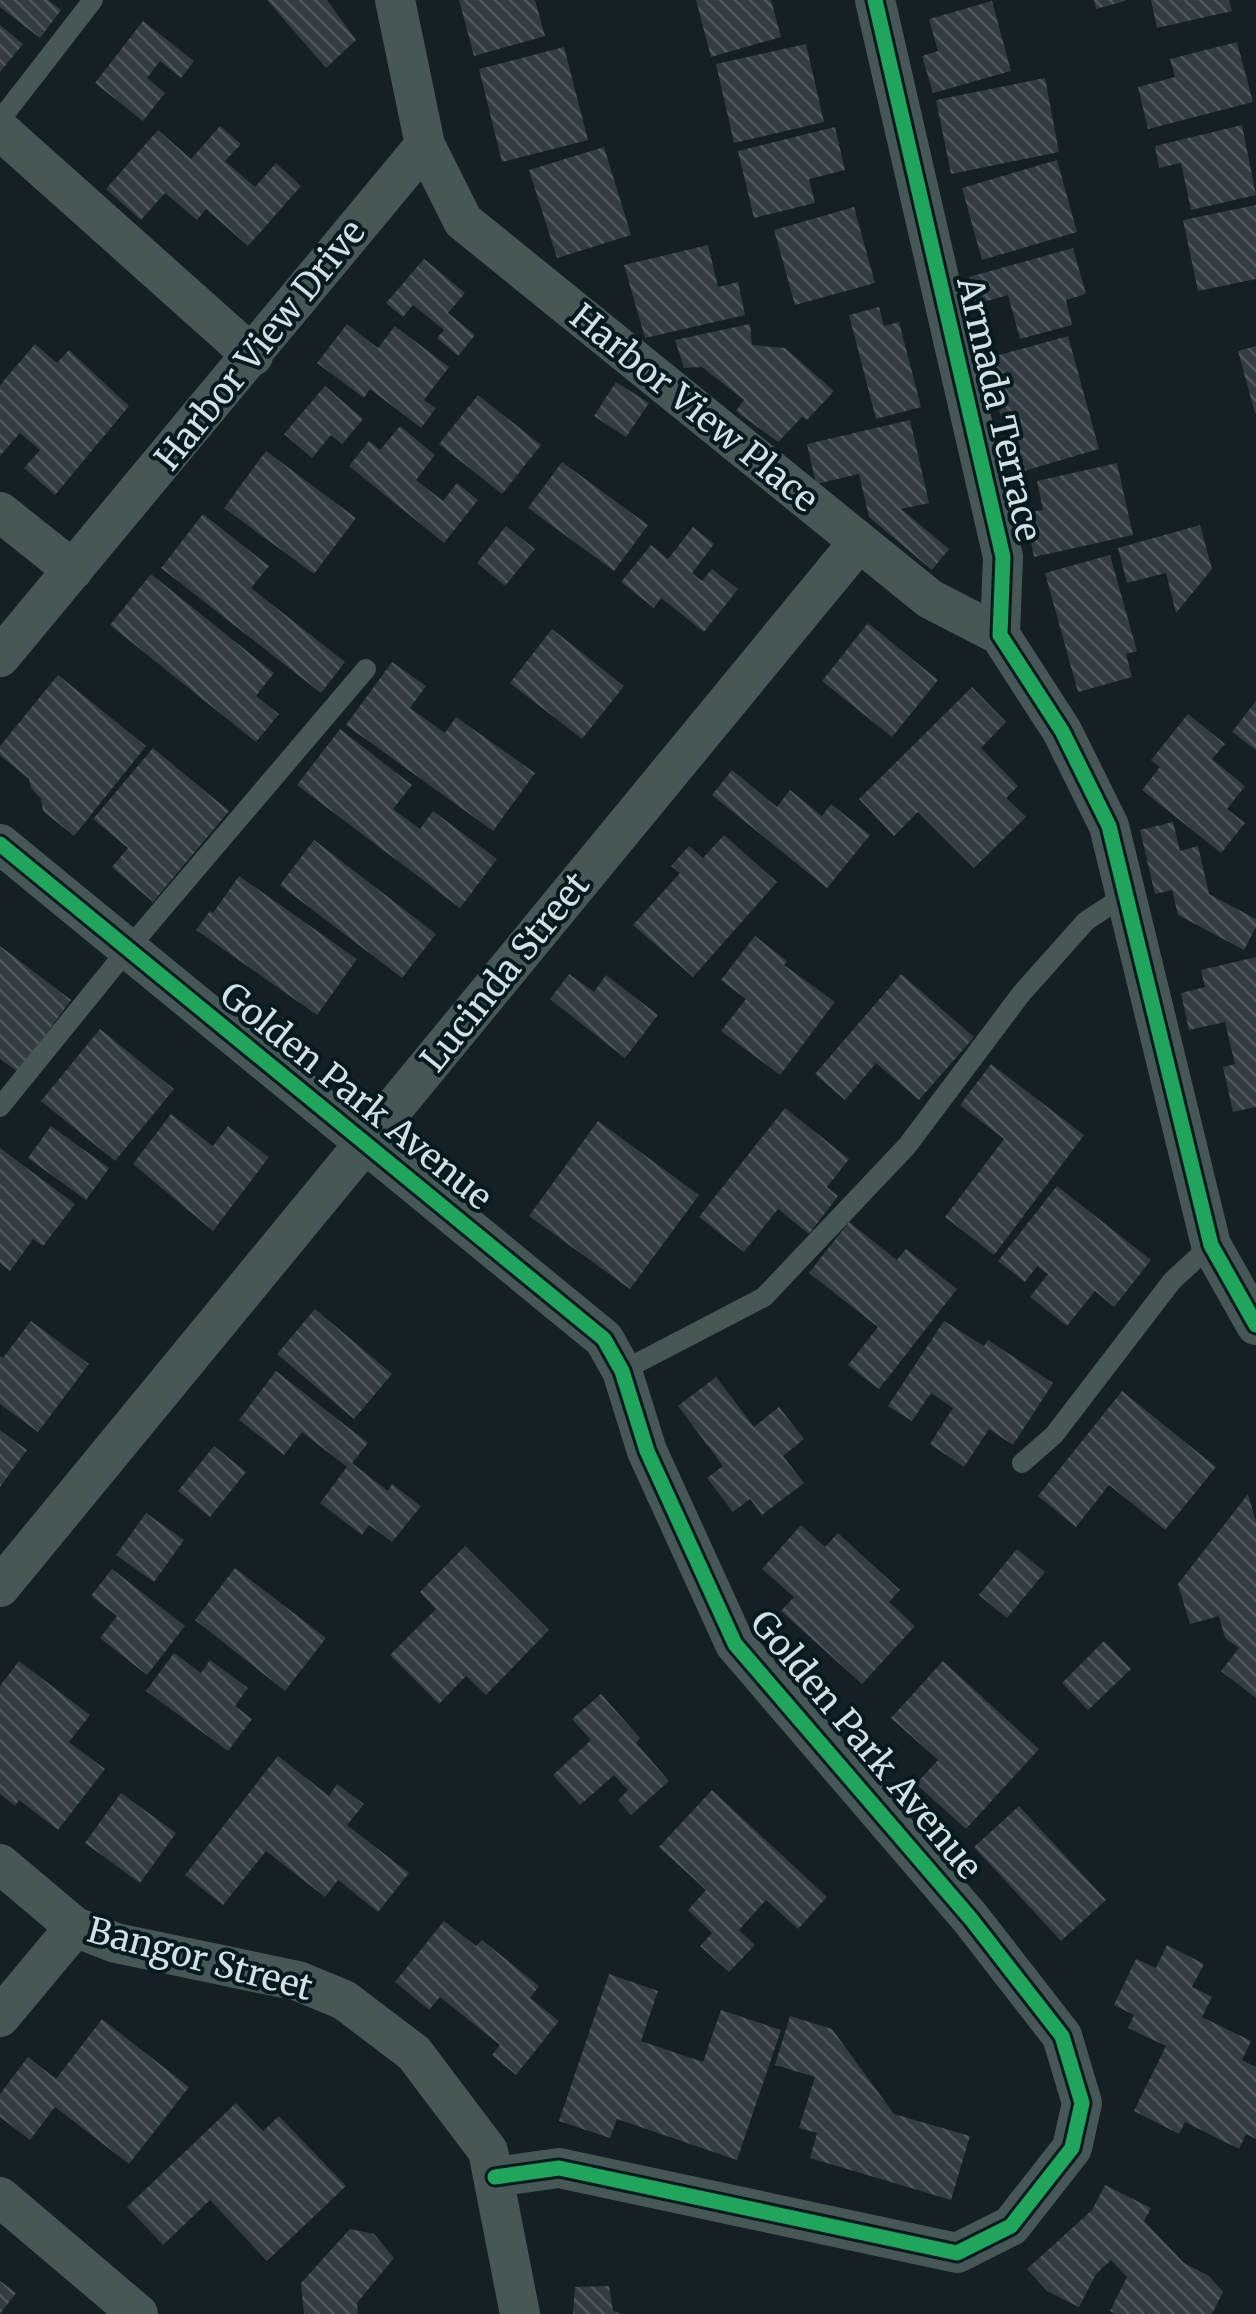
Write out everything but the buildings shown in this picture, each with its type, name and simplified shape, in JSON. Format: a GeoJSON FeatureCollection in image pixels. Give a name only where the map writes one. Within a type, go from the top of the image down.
{"type":"FeatureCollection","features":[{"type":"Feature","properties":{"kind":"street"},"geometry":{"type":"LineString","coordinates":[[395,0],[426,145]]}},
{"type":"Feature","properties":{"kind":"street","name":"Armada Terrace"},"geometry":{"type":"LineString","coordinates":[[875,0],[1003,557],[1000,635]]}},
{"type":"Feature","properties":{"kind":"street"},"geometry":{"type":"LineString","coordinates":[[0,130],[253,356]]}},
{"type":"Feature","properties":{"kind":"street","name":"Harbor View Drive"},"geometry":{"type":"LineString","coordinates":[[0,658],[426,145]]}},
{"type":"Feature","properties":{"kind":"street","name":"Harbor View Place"},"geometry":{"type":"LineString","coordinates":[[426,145],[464,221],[930,599],[1000,635]]}},
{"type":"Feature","properties":{"kind":"street"},"geometry":{"type":"LineString","coordinates":[[0,512],[73,570]]}},
{"type":"Feature","properties":{"kind":"street","name":"Lucinda Street"},"geometry":{"type":"LineString","coordinates":[[0,1587],[858,542]]}},
{"type":"Feature","properties":{"kind":"street"},"geometry":{"type":"LineString","coordinates":[[1000,635],[1062,731],[1109,826],[1211,1245],[1256,1325]]}},
{"type":"Feature","properties":{"kind":"street","name":"Golden Park Avenue"},"geometry":{"type":"LineString","coordinates":[[0,844],[604,1338],[622,1370],[647,1451],[736,1644],[971,1919],[1062,2036],[1082,2103],[1072,2148],[1011,2226],[957,2253],[559,2168],[496,2177]]}},
{"type":"Feature","properties":{"kind":"street","name":"Bangor Street"},"geometry":{"type":"LineString","coordinates":[[0,1864],[75,1927],[116,1942],[298,1981],[344,2000],[414,2053],[488,2150],[520,2314]]}},
{"type":"Feature","properties":{"kind":"street"},"geometry":{"type":"LineString","coordinates":[[0,2017],[75,1927]]}},
{"type":"Feature","properties":{"kind":"street"},"geometry":{"type":"LineString","coordinates":[[0,2197],[138,2314]]}},
{"type":"Feature","properties":{"kind":"lane"},"geometry":{"type":"LineString","coordinates":[[0,120],[93,0]]}},
{"type":"Feature","properties":{"kind":"lane"},"geometry":{"type":"LineString","coordinates":[[0,1107],[128,949],[366,669]]}},
{"type":"Feature","properties":{"kind":"lane"},"geometry":{"type":"LineString","coordinates":[[622,1370],[764,1296],[907,1146],[1021,994],[1086,921],[1124,896]]}},
{"type":"Feature","properties":{"kind":"lane"},"geometry":{"type":"LineString","coordinates":[[1022,1463],[1054,1435],[1172,1281],[1211,1245]]}},
{"type":"Feature","properties":{"kind":"cycle path"},"geometry":{"type":"LineString","coordinates":[[875,0],[1003,557],[1000,635],[1062,731],[1109,826],[1211,1245],[1256,1325]]}},
{"type":"Feature","properties":{"kind":"cycle path"},"geometry":{"type":"LineString","coordinates":[[0,844],[604,1339],[622,1371],[647,1451],[735,1644],[971,1919],[1062,2036],[1082,2103],[1072,2148],[1011,2226],[957,2253],[559,2168],[495,2177]]}}]}
